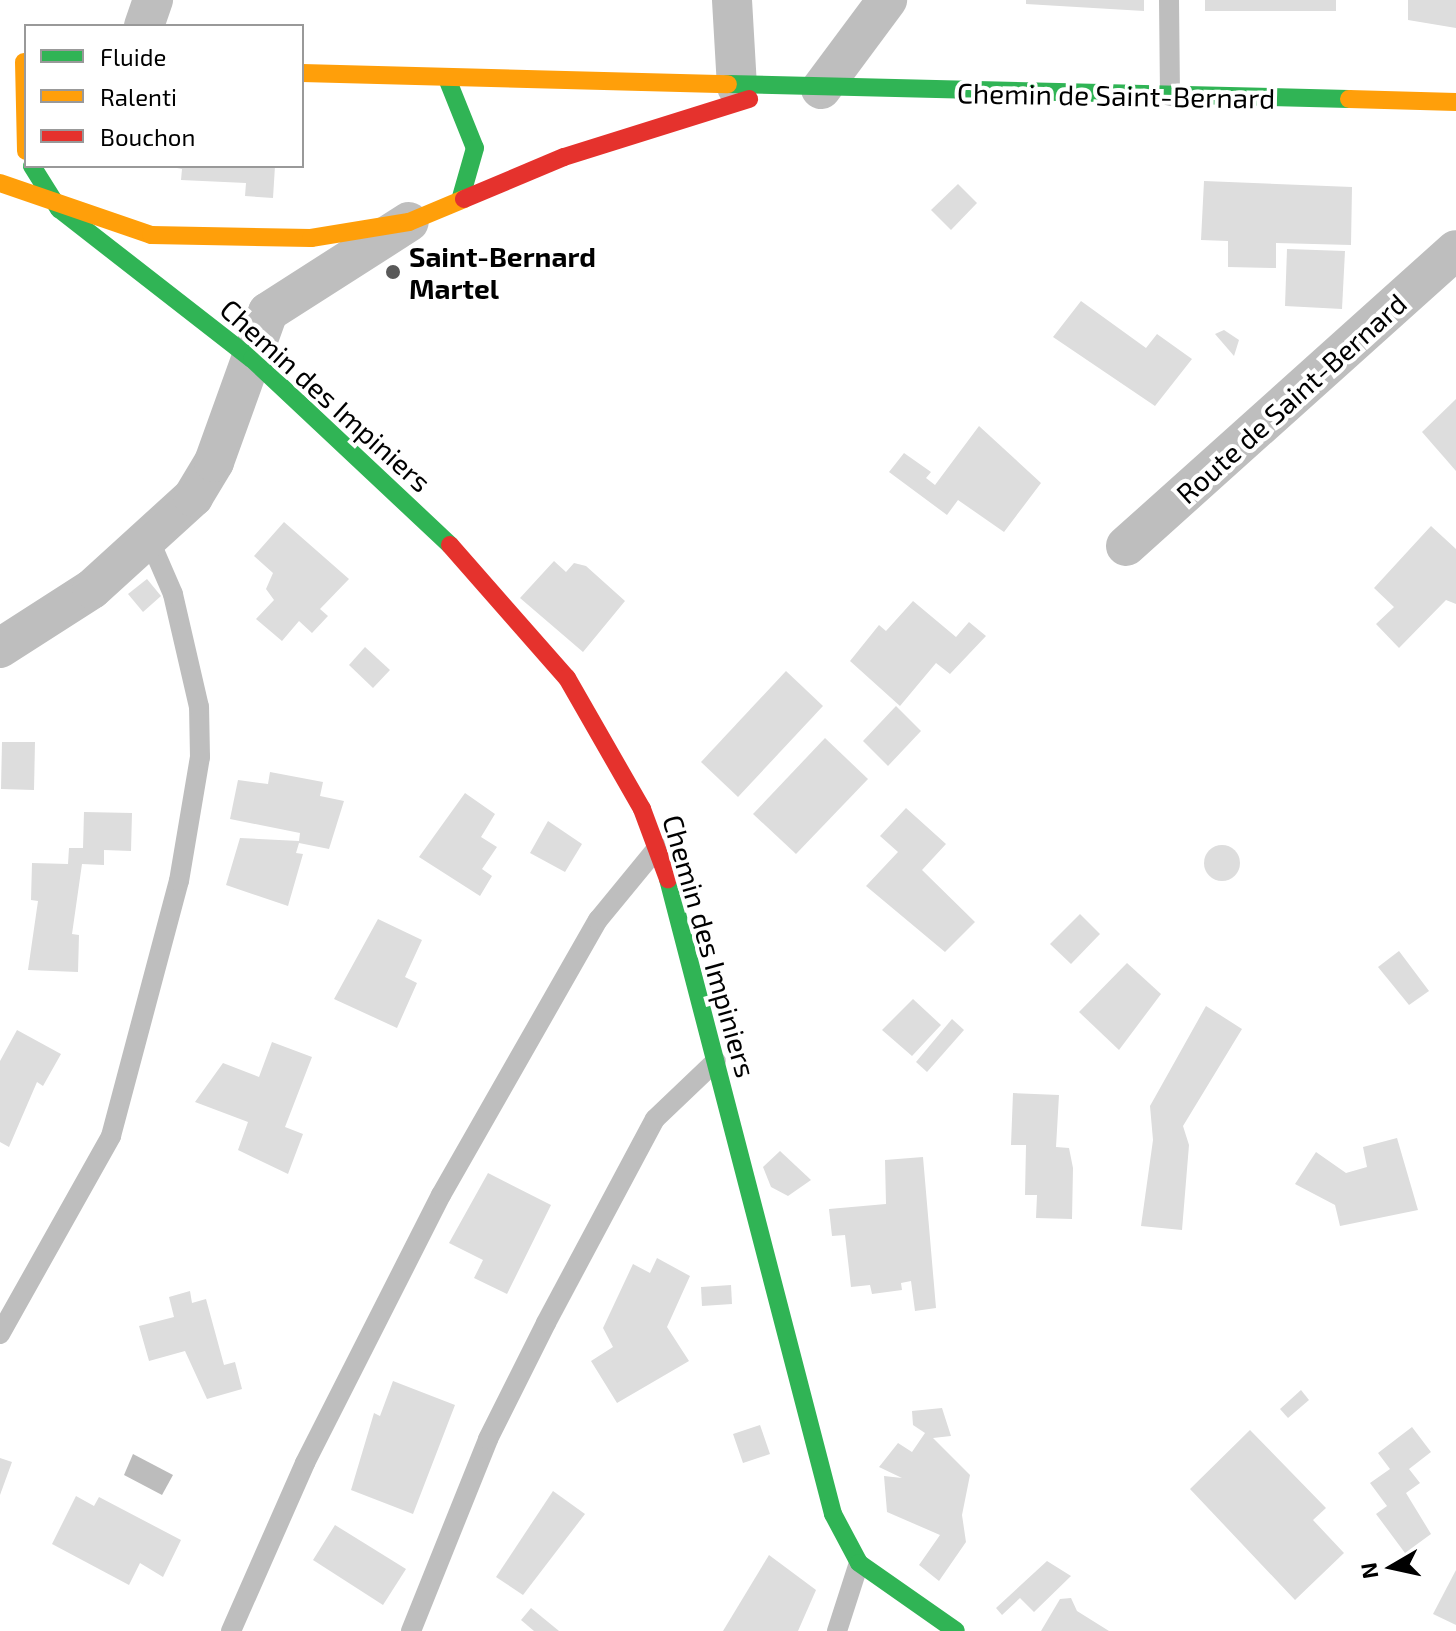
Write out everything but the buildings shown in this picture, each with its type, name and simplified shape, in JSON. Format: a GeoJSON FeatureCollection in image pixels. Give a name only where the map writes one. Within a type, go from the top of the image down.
{"type":"FeatureCollection","features":[{"type":"Feature","properties":{"kind":"main road"},"geometry":{"type":"LineString","coordinates":[[0,62],[24,62]]}},
{"type":"Feature","properties":{"kind":"main road","name":"Chemin de Saint-Bernard"},"geometry":{"type":"LineString","coordinates":[[304,73],[448,81],[777,90],[1456,102]]}},
{"type":"Feature","properties":{"kind":"main road"},"geometry":{"type":"LineString","coordinates":[[0,183],[59,209],[151,235],[205,241],[311,238],[409,222],[461,197],[475,148],[469,119],[448,81]]}},
{"type":"Feature","properties":{"kind":"main road","name":"Chemin de Saint-Bernard"},"geometry":{"type":"LineString","coordinates":[[461,197],[777,90]]}},
{"type":"Feature","properties":{"kind":"main road"},"geometry":{"type":"LineString","coordinates":[[33,168],[59,209]]}},
{"type":"Feature","properties":{"kind":"main road","name":"Chemin des Impiniers"},"geometry":{"type":"LineString","coordinates":[[59,209],[252,359],[524,623],[616,758],[658,847],[716,1061],[819,1470],[859,1563]]}},
{"type":"Feature","properties":{"kind":"main road"},"geometry":{"type":"LineString","coordinates":[[859,1563],[956,1631]]}},
{"type":"Feature","properties":{"kind":"street"},"geometry":{"type":"LineString","coordinates":[[145,24],[153,0]]}},
{"type":"Feature","properties":{"kind":"street"},"geometry":{"type":"LineString","coordinates":[[732,0],[737,87]]}},
{"type":"Feature","properties":{"kind":"street"},"geometry":{"type":"LineString","coordinates":[[821,89],[887,0]]}},
{"type":"Feature","properties":{"kind":"street"},"geometry":{"type":"LineString","coordinates":[[0,648],[150,541],[193,497],[214,462],[268,312],[409,222]]}},
{"type":"Feature","properties":{"kind":"street","name":"Route de Saint-Bernard"},"geometry":{"type":"LineString","coordinates":[[1126,546],[1456,250]]}},
{"type":"Feature","properties":{"kind":"lane"},"geometry":{"type":"LineString","coordinates":[[1169,0],[1170,96]]}},
{"type":"Feature","properties":{"kind":"lane"},"geometry":{"type":"LineString","coordinates":[[0,1334],[111,1136],[179,881],[200,757],[199,707],[173,594],[150,541]]}},
{"type":"Feature","properties":{"kind":"lane"},"geometry":{"type":"LineString","coordinates":[[231,1631],[305,1463],[441,1195],[598,920],[658,847]]}},
{"type":"Feature","properties":{"kind":"lane"},"geometry":{"type":"LineString","coordinates":[[411,1631],[488,1439],[553,1309],[655,1119],[716,1061]]}},
{"type":"Feature","properties":{"kind":"lane"},"geometry":{"type":"LineString","coordinates":[[837,1631],[859,1563]]}},
{"type":"Feature","properties":{"kind":"shaded area"},"geometry":{"type":"Polygon","coordinates":[[[133,1454],[173,1475],[162,1495],[124,1475],[133,1454]]]}},
{"type":"Feature","properties":{"kind":"traffic: fast"},"geometry":{"type":"LineString","coordinates":[[448,81],[475,148],[461,197]]}},
{"type":"Feature","properties":{"kind":"traffic: fast"},"geometry":{"type":"LineString","coordinates":[[728,84],[1349,99]]}},
{"type":"Feature","properties":{"kind":"traffic: fast"},"geometry":{"type":"LineString","coordinates":[[33,168],[59,209],[252,359],[450,545]]}},
{"type":"Feature","properties":{"kind":"traffic: fast"},"geometry":{"type":"LineString","coordinates":[[668,879],[833,1514],[859,1563],[956,1631]]}},
{"type":"Feature","properties":{"kind":"traffic: slow"},"geometry":{"type":"LineString","coordinates":[[304,73],[728,84]]}},
{"type":"Feature","properties":{"kind":"traffic: slow"},"geometry":{"type":"LineString","coordinates":[[1349,99],[1456,102]]}},
{"type":"Feature","properties":{"kind":"traffic: slow"},"geometry":{"type":"LineString","coordinates":[[0,183],[151,235],[311,238],[409,222],[464,199]]}},
{"type":"Feature","properties":{"kind":"traffic: jam"},"geometry":{"type":"LineString","coordinates":[[464,199],[564,157],[749,99]]}},
{"type":"Feature","properties":{"kind":"traffic: jam"},"geometry":{"type":"LineString","coordinates":[[450,545],[567,678],[642,809],[668,879]]}},
{"type":"Feature","properties":{"kind":"place","name":"Saint-Bernard Martel"},"geometry":{"type":"Point","coordinates":[393,272]}}]}
